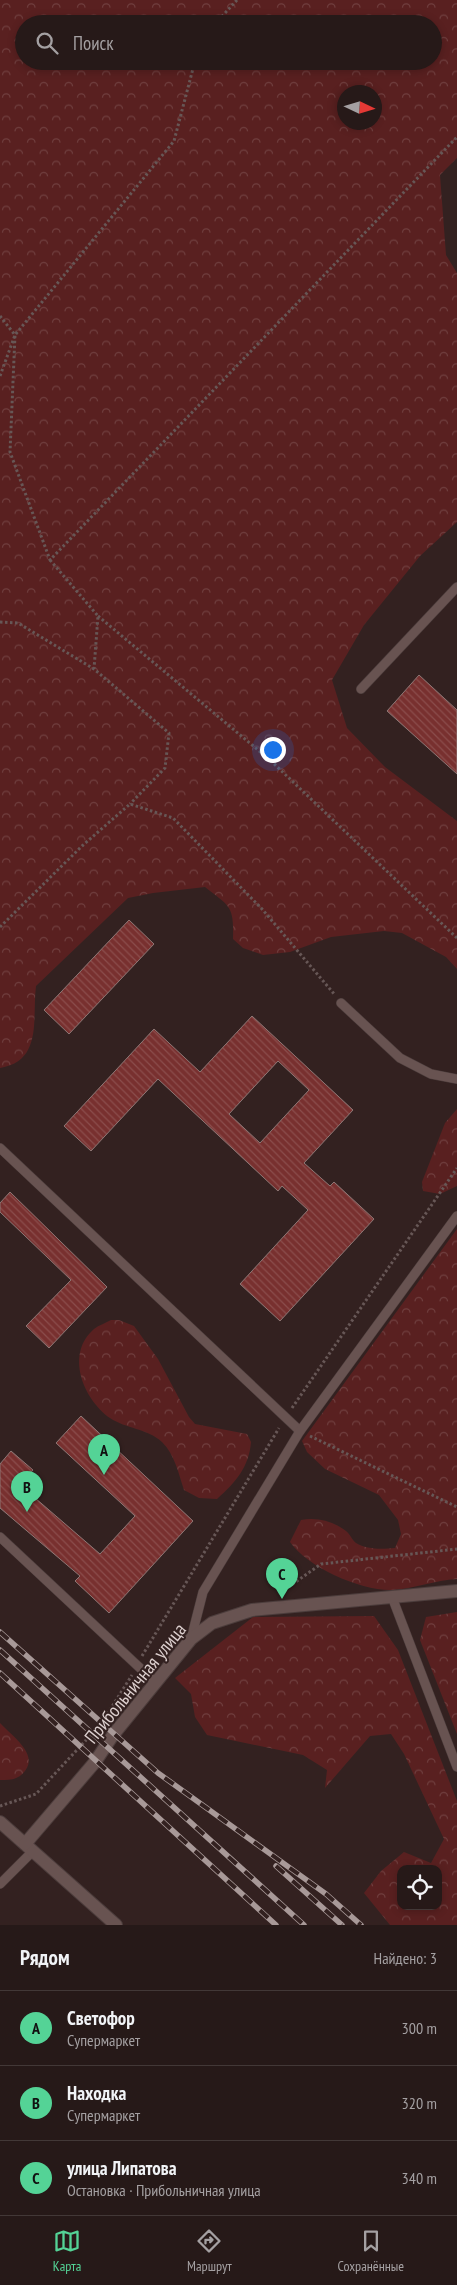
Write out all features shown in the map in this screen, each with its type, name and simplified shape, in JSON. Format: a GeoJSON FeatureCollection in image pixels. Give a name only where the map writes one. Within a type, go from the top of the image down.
{"type":"FeatureCollection","features":[{"type":"Feature","properties":{"kind":"street","name":"Прибольничная улица"},"geometry":{"type":"LineString","coordinates":[[29,1848],[95,1762],[113,1735],[191,1639],[212,1623],[257,1609],[457,1591]]}},
{"type":"Feature","properties":{"kind":"street"},"geometry":{"type":"LineString","coordinates":[[0,1822],[116,1925]]}},
{"type":"Feature","properties":{"kind":"lane"},"geometry":{"type":"LineString","coordinates":[[361,689],[457,587]]}},
{"type":"Feature","properties":{"kind":"lane"},"geometry":{"type":"LineString","coordinates":[[340,1003],[400,1058],[431,1074],[457,1079]]}},
{"type":"Feature","properties":{"kind":"lane"},"geometry":{"type":"LineString","coordinates":[[0,1148],[300,1431]]}},
{"type":"Feature","properties":{"kind":"lane"},"geometry":{"type":"LineString","coordinates":[[191,1639],[203,1592],[300,1431],[457,1216]]}},
{"type":"Feature","properties":{"kind":"lane"},"geometry":{"type":"LineString","coordinates":[[0,1537],[156,1683]]}},
{"type":"Feature","properties":{"kind":"lane"},"geometry":{"type":"LineString","coordinates":[[392,1597],[457,1768]]}},
{"type":"Feature","properties":{"kind":"lane"},"geometry":{"type":"LineString","coordinates":[[0,1884],[29,1848]]}},
{"type":"Feature","properties":{"kind":"path"},"geometry":{"type":"LineString","coordinates":[[223,15],[237,0]]}},
{"type":"Feature","properties":{"kind":"path"},"geometry":{"type":"LineString","coordinates":[[0,376],[15,335],[174,141],[193,70]]}},
{"type":"Feature","properties":{"kind":"path"},"geometry":{"type":"LineString","coordinates":[[50,560],[457,137]]}},
{"type":"Feature","properties":{"kind":"path"},"geometry":{"type":"LineString","coordinates":[[0,316],[15,335],[10,452],[50,560],[98,616],[270,760],[457,938]]}},
{"type":"Feature","properties":{"kind":"path"},"geometry":{"type":"LineString","coordinates":[[94,669],[98,616]]}},
{"type":"Feature","properties":{"kind":"path"},"geometry":{"type":"LineString","coordinates":[[0,622],[18,623],[94,669],[169,733],[165,768],[130,804],[82,846],[0,927]]}},
{"type":"Feature","properties":{"kind":"path"},"geometry":{"type":"LineString","coordinates":[[130,804],[173,818],[262,909],[340,1003]]}},
{"type":"Feature","properties":{"kind":"path"},"geometry":{"type":"LineString","coordinates":[[0,1806],[36,1794],[101,1724],[285,1417],[457,1168]]}},
{"type":"Feature","properties":{"kind":"path"},"geometry":{"type":"LineString","coordinates":[[300,1431],[457,1508]]}},
{"type":"Feature","properties":{"kind":"path"},"geometry":{"type":"LineString","coordinates":[[257,1609],[321,1564],[457,1549]]}},
{"type":"Feature","properties":{"kind":"green space"},"geometry":{"type":"Polygon","coordinates":[[[0,0],[457,0],[457,158],[440,175],[446,255],[457,273],[457,522],[420,556],[364,625],[332,680],[347,728],[385,767],[457,821],[457,969],[446,957],[402,933],[384,931],[331,937],[290,952],[263,955],[243,948],[233,939],[233,919],[229,908],[205,887],[128,898],[36,986],[33,1036],[23,1057],[14,1064],[0,1068],[0,0]]]}},
{"type":"Feature","properties":{"kind":"green space"},"geometry":{"type":"Polygon","coordinates":[[[457,1109],[457,1186],[440,1194],[423,1191],[422,1182],[445,1123],[457,1109]]]}},
{"type":"Feature","properties":{"kind":"green space"},"geometry":{"type":"Polygon","coordinates":[[[457,1229],[457,1579],[392,1590],[365,1586],[336,1576],[298,1551],[290,1542],[301,1520],[325,1521],[347,1532],[360,1545],[385,1549],[395,1548],[401,1534],[398,1520],[379,1495],[325,1469],[307,1452],[302,1441],[457,1229]]]}},
{"type":"Feature","properties":{"kind":"green space"},"geometry":{"type":"Polygon","coordinates":[[[111,1320],[119,1320],[134,1326],[158,1359],[189,1417],[195,1424],[247,1434],[251,1442],[248,1459],[236,1480],[217,1499],[199,1498],[184,1490],[173,1458],[162,1442],[150,1434],[116,1422],[100,1410],[92,1400],[81,1376],[80,1351],[85,1339],[94,1329],[111,1320]]]}},
{"type":"Feature","properties":{"kind":"green space"},"geometry":{"type":"Polygon","coordinates":[[[457,1612],[457,1734],[420,1640],[426,1617],[457,1612]]]}},
{"type":"Feature","properties":{"kind":"green space"},"geometry":{"type":"Polygon","coordinates":[[[374,1616],[398,1650],[457,1801],[457,1925],[390,1925],[364,1893],[381,1871],[404,1852],[431,1863],[444,1839],[404,1754],[391,1734],[370,1736],[325,1788],[327,1770],[303,1755],[207,1735],[195,1717],[191,1694],[175,1678],[253,1617],[374,1616]]]}},
{"type":"Feature","properties":{"kind":"green space"},"geometry":{"type":"Polygon","coordinates":[[[0,1723],[22,1745],[29,1758],[25,1771],[14,1779],[0,1780],[0,1723]]]}},
{"type":"Feature","properties":{"kind":"building"},"geometry":{"type":"Polygon","coordinates":[[[419,675],[457,710],[457,774],[387,711],[419,675]]]}},
{"type":"Feature","properties":{"kind":"building"},"geometry":{"type":"Polygon","coordinates":[[[129,920],[154,944],[69,1034],[44,1010],[129,920]]]}},
{"type":"Feature","properties":{"kind":"building"},"geometry":{"type":"Polygon","coordinates":[[[252,1016],[353,1110],[304,1163],[330,1186],[334,1182],[374,1219],[280,1321],[240,1284],[308,1210],[282,1186],[278,1191],[158,1079],[91,1151],[64,1126],[154,1029],[200,1072],[252,1016]],[[278,1061],[229,1114],[260,1143],[309,1090],[278,1061]]]}},
{"type":"Feature","properties":{"kind":"building"},"geometry":{"type":"Polygon","coordinates":[[[10,1192],[107,1287],[49,1348],[26,1326],[71,1280],[0,1212],[0,1203],[10,1192]]]}},
{"type":"Feature","properties":{"kind":"building"},"geometry":{"type":"Polygon","coordinates":[[[81,1416],[193,1521],[109,1613],[75,1581],[80,1576],[0,1508],[0,1464],[11,1451],[33,1470],[20,1485],[100,1554],[135,1516],[56,1443],[81,1416]]]}},
{"type":"Feature","properties":{"kind":"railway"},"geometry":{"type":"LineString","coordinates":[[0,1632],[158,1773],[326,1894],[361,1925]]}},
{"type":"Feature","properties":{"kind":"railway"},"geometry":{"type":"LineString","coordinates":[[0,1650],[304,1925]]}},
{"type":"Feature","properties":{"kind":"railway"},"geometry":{"type":"LineString","coordinates":[[0,1673],[276,1925]]}},
{"type":"Feature","properties":{"kind":"railway"},"geometry":{"type":"LineString","coordinates":[[276,1866],[342,1925]]}},
{"type":"Feature","properties":{"kind":"place","name":"Светофор"},"geometry":{"type":"Point","coordinates":[104,1475]}},
{"type":"Feature","properties":{"kind":"place","name":"Находка"},"geometry":{"type":"Point","coordinates":[27,1512]}},
{"type":"Feature","properties":{"kind":"place","name":"улица Липатова"},"geometry":{"type":"Point","coordinates":[282,1599]}}]}
